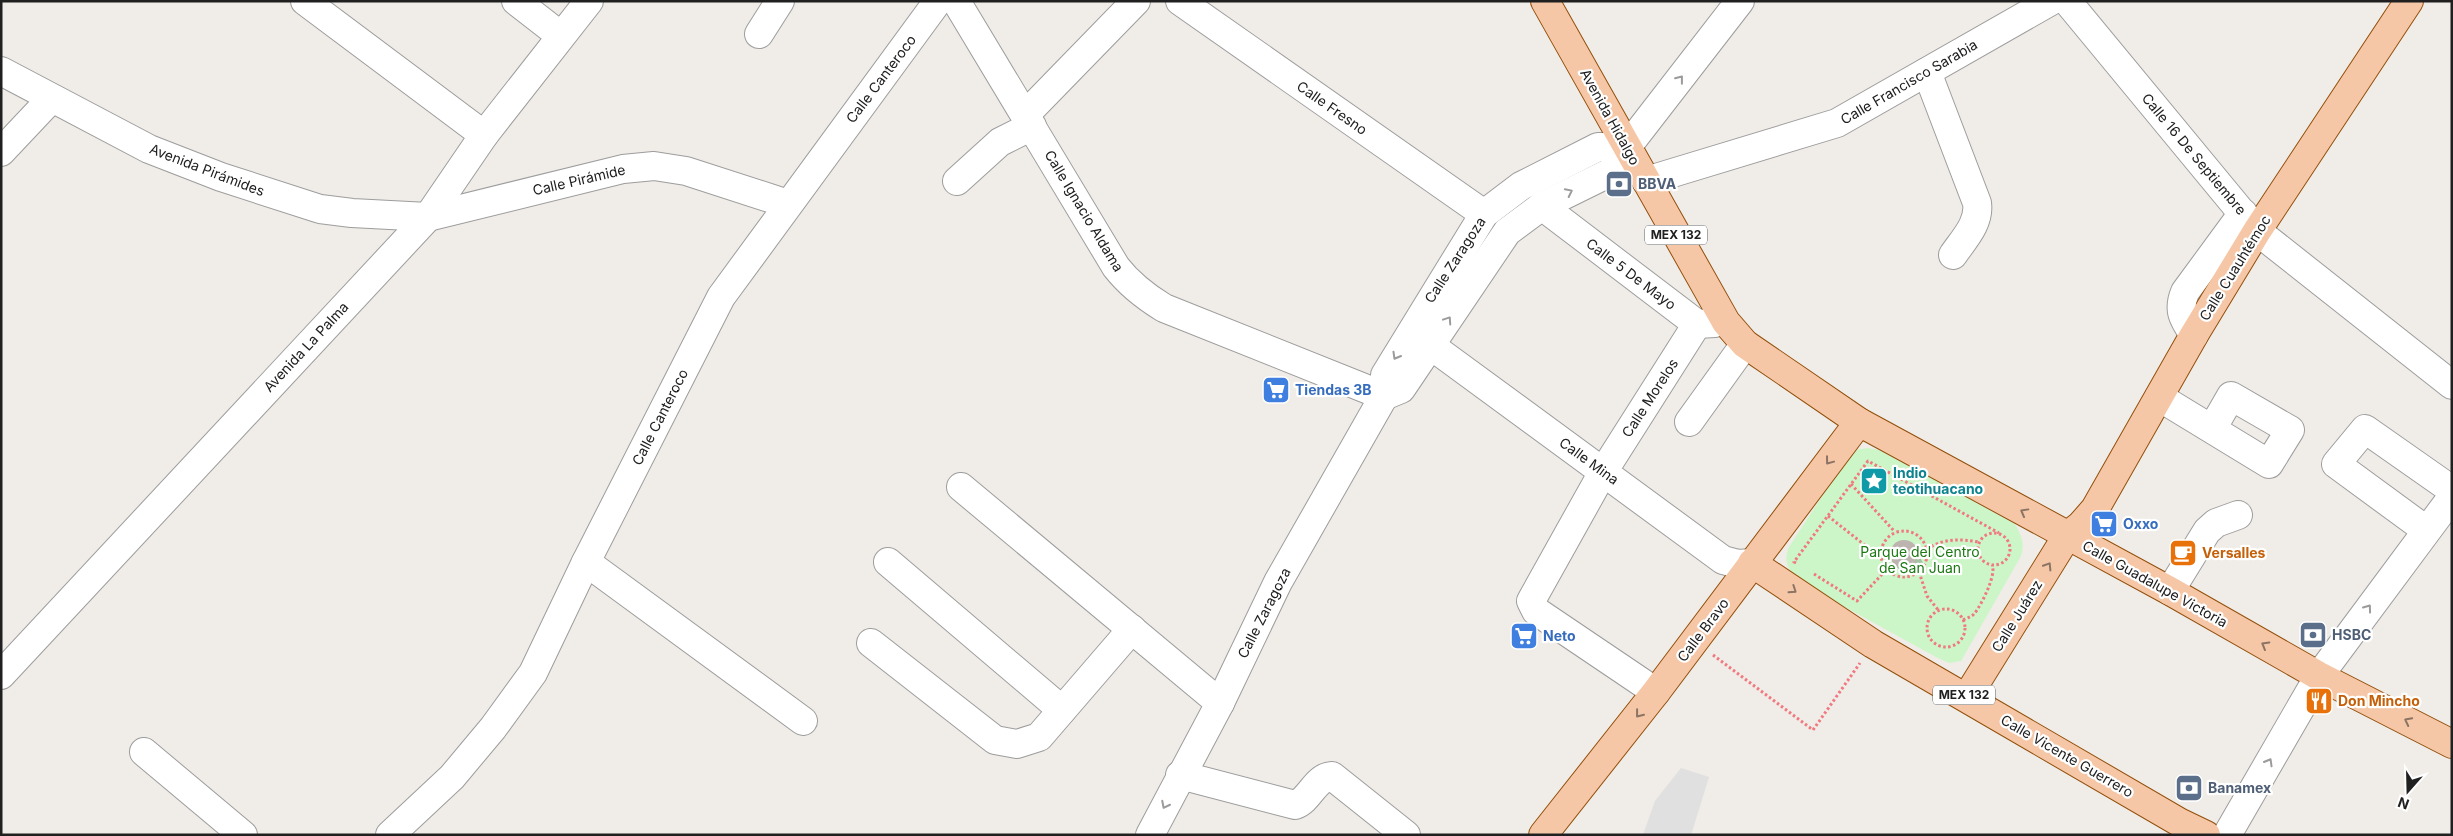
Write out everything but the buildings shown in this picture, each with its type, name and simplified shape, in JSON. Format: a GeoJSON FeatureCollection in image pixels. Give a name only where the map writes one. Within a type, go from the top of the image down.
{"type":"FeatureCollection","features":[{"type":"Feature","properties":{"kind":"main road","name":"Avenida Hidalgo"},"geometry":{"type":"LineString","coordinates":[[1545,1],[1726,322],[1745,344],[1859,422]]}},
{"type":"Feature","properties":{"kind":"main road","name":"Calle Cuauhtémoc"},"geometry":{"type":"LineString","coordinates":[[2067,536],[2081,525],[2095,509],[2194,335],[2250,222],[2409,1]]}},
{"type":"Feature","properties":{"kind":"main road","name":"Calle Guadalupe Victoria"},"geometry":{"type":"LineString","coordinates":[[1859,422],[2170,591],[2319,676],[2452,744]]}},
{"type":"Feature","properties":{"kind":"main road","name":"Calle Bravo"},"geometry":{"type":"LineString","coordinates":[[1543,835],[1656,692],[1859,422]]}},
{"type":"Feature","properties":{"kind":"main road","name":"Calle Juárez"},"geometry":{"type":"LineString","coordinates":[[1967,697],[2067,536]]}},
{"type":"Feature","properties":{"kind":"main road","name":"Calle Vicente Guerrero"},"geometry":{"type":"LineString","coordinates":[[1752,563],[1873,644],[1967,697],[2174,828],[2206,835]]}},
{"type":"Feature","properties":{"kind":"street"},"geometry":{"type":"LineString","coordinates":[[305,1],[484,135]]}},
{"type":"Feature","properties":{"kind":"street"},"geometry":{"type":"LineString","coordinates":[[516,1],[561,36]]}},
{"type":"Feature","properties":{"kind":"street","name":"Avenida La Palma"},"geometry":{"type":"LineString","coordinates":[[1,675],[428,217],[484,135],[589,1]]}},
{"type":"Feature","properties":{"kind":"street"},"geometry":{"type":"LineString","coordinates":[[759,34],[780,1]]}},
{"type":"Feature","properties":{"kind":"street","name":"Calle Canteroco"},"geometry":{"type":"LineString","coordinates":[[390,835],[452,777],[493,728],[533,673],[586,562],[721,297],[938,1]]}},
{"type":"Feature","properties":{"kind":"street","name":"Calle Ignacio Aldama"},"geometry":{"type":"LineString","coordinates":[[956,1],[1116,267],[1127,281],[1145,296],[1164,308],[1384,396]]}},
{"type":"Feature","properties":{"kind":"street"},"geometry":{"type":"LineString","coordinates":[[957,181],[1000,142],[1029,120],[1136,1]]}},
{"type":"Feature","properties":{"kind":"street","name":"Calle Fresno"},"geometry":{"type":"LineString","coordinates":[[1180,1],[1484,214]]}},
{"type":"Feature","properties":{"kind":"street","name":"Calle Zaragoza"},"geometry":{"type":"LineString","coordinates":[[1384,396],[1401,389],[1508,232],[1542,206],[1611,172],[1627,147],[1740,1]]}},
{"type":"Feature","properties":{"kind":"street","name":"Calle Francisco Sarabia"},"geometry":{"type":"LineString","coordinates":[[1646,181],[1837,123],[2051,1]]}},
{"type":"Feature","properties":{"kind":"street","name":"Calle 16 De Septiembre"},"geometry":{"type":"LineString","coordinates":[[2067,1],[2250,222],[2452,385]]}},
{"type":"Feature","properties":{"kind":"street","name":"Avenida Pirámides"},"geometry":{"type":"LineString","coordinates":[[1,71],[149,149],[221,178],[320,209],[352,213],[428,217]]}},
{"type":"Feature","properties":{"kind":"street"},"geometry":{"type":"LineString","coordinates":[[1927,72],[1977,203],[1979,213],[1974,224],[1953,255]]}},
{"type":"Feature","properties":{"kind":"street"},"geometry":{"type":"LineString","coordinates":[[1,152],[51,99]]}},
{"type":"Feature","properties":{"kind":"street","name":"Calle Zaragoza"},"geometry":{"type":"LineString","coordinates":[[1150,835],[1180,775],[1220,703],[1278,582],[1384,396],[1385,375],[1484,214],[1521,186],[1598,147],[1627,147]]}},
{"type":"Feature","properties":{"kind":"street","name":"Calle Pirámide"},"geometry":{"type":"LineString","coordinates":[[428,217],[622,168],[654,166],[686,171],[788,204]]}},
{"type":"Feature","properties":{"kind":"street","name":"Calle 5 De Mayo"},"geometry":{"type":"LineString","coordinates":[[1542,206],[1697,324]]}},
{"type":"Feature","properties":{"kind":"street"},"geometry":{"type":"LineString","coordinates":[[1697,324],[1726,322]]}},
{"type":"Feature","properties":{"kind":"street","name":"Calle Morelos"},"geometry":{"type":"LineString","coordinates":[[1656,692],[1532,606],[1532,595],[1604,472],[1697,324]]}},
{"type":"Feature","properties":{"kind":"street"},"geometry":{"type":"LineString","coordinates":[[1689,422],[1745,344]]}},
{"type":"Feature","properties":{"kind":"street","name":"Calle Mina"},"geometry":{"type":"LineString","coordinates":[[1430,345],[1723,560],[1738,564],[1752,563]]}},
{"type":"Feature","properties":{"kind":"street"},"geometry":{"type":"LineString","coordinates":[[2159,397],[2212,429]]}},
{"type":"Feature","properties":{"kind":"street"},"geometry":{"type":"LineString","coordinates":[[2426,530],[2336,464],[2365,429],[2452,490]]}},
{"type":"Feature","properties":{"kind":"street"},"geometry":{"type":"LineString","coordinates":[[961,487],[1220,703]]}},
{"type":"Feature","properties":{"kind":"street"},"geometry":{"type":"LineString","coordinates":[[2227,835],[2319,676],[2452,497]]}},
{"type":"Feature","properties":{"kind":"street"},"geometry":{"type":"LineString","coordinates":[[2170,591],[2207,531],[2216,523],[2238,515]]}},
{"type":"Feature","properties":{"kind":"street"},"geometry":{"type":"LineString","coordinates":[[586,562],[803,721]]}},
{"type":"Feature","properties":{"kind":"street"},"geometry":{"type":"LineString","coordinates":[[888,562],[1062,710]]}},
{"type":"Feature","properties":{"kind":"street"},"geometry":{"type":"LineString","coordinates":[[871,643],[995,740],[1017,744],[1040,736],[1132,629]]}},
{"type":"Feature","properties":{"kind":"street"},"geometry":{"type":"LineString","coordinates":[[144,752],[243,835]]}},
{"type":"Feature","properties":{"kind":"street"},"geometry":{"type":"LineString","coordinates":[[1180,775],[1295,805],[1302,801],[1321,780],[1332,776],[1406,835]]}},
{"type":"Feature","properties":{"kind":"path"},"geometry":{"type":"LineString","coordinates":[[1802,567],[1794,562],[1868,461],[1999,534],[2008,540],[2009,555],[2002,563],[1992,565],[1979,557],[1979,542],[1988,534],[1999,534]]}},
{"type":"Feature","properties":{"kind":"path"},"geometry":{"type":"LineString","coordinates":[[1851,484],[1896,532]]}},
{"type":"Feature","properties":{"kind":"path"},"geometry":{"type":"LineString","coordinates":[[1828,516],[1881,558],[1887,569],[1902,577],[1918,572],[1926,562],[1927,549],[1921,537],[1915,533],[1902,530],[1896,532],[1884,542],[1881,558]]}},
{"type":"Feature","properties":{"kind":"path"},"geometry":{"type":"LineString","coordinates":[[1927,549],[1938,542],[1947,540],[1960,539],[1979,542]]}},
{"type":"Feature","properties":{"kind":"path"},"geometry":{"type":"LineString","coordinates":[[1963,620],[1972,616],[1976,611],[1993,576],[1992,565]]}},
{"type":"Feature","properties":{"kind":"path"},"geometry":{"type":"LineString","coordinates":[[1810,572],[1857,601],[1887,569]]}},
{"type":"Feature","properties":{"kind":"path"},"geometry":{"type":"LineString","coordinates":[[1918,572],[1927,596],[1939,611]]}},
{"type":"Feature","properties":{"kind":"path"},"geometry":{"type":"LineString","coordinates":[[1939,611],[1953,611],[1963,620],[1965,628],[1959,642],[1952,646],[1944,647],[1930,638],[1928,622],[1939,611]]}},
{"type":"Feature","properties":{"kind":"path"},"geometry":{"type":"LineString","coordinates":[[1694,641],[1813,730],[1873,644]]}},
{"type":"Feature","properties":{"kind":"green space","name":"Parque del Centro de San Juan"},"geometry":{"type":"Polygon","coordinates":[[[1867,448],[1879,450],[2015,524],[2019,532],[2022,539],[2021,556],[1961,661],[1949,663],[1936,657],[1803,584],[1788,567],[1786,558],[1789,547],[1847,458],[1855,450],[1867,448]]]}},
{"type":"Feature","properties":{"kind":"shaded area"},"geometry":{"type":"Polygon","coordinates":[[[1681,768],[1709,777],[1691,835],[1643,835],[1655,801],[1681,768]]]}},
{"type":"Feature","properties":{"kind":"place","name":"BBVA"},"geometry":{"type":"Point","coordinates":[1619,184]}},
{"type":"Feature","properties":{"kind":"place","name":"Tiendas 3B"},"geometry":{"type":"Point","coordinates":[1276,390]}},
{"type":"Feature","properties":{"kind":"place","name":"Indio teotihuacano"},"geometry":{"type":"Point","coordinates":[1874,481]}},
{"type":"Feature","properties":{"kind":"place","name":"Oxxo"},"geometry":{"type":"Point","coordinates":[2104,524]}},
{"type":"Feature","properties":{"kind":"place","name":"Versalles"},"geometry":{"type":"Point","coordinates":[2183,553]}},
{"type":"Feature","properties":{"kind":"place","name":"HSBC"},"geometry":{"type":"Point","coordinates":[2313,635]}},
{"type":"Feature","properties":{"kind":"place","name":"Neto"},"geometry":{"type":"Point","coordinates":[1524,636]}},
{"type":"Feature","properties":{"kind":"place","name":"Don Mincho"},"geometry":{"type":"Point","coordinates":[2319,701]}},
{"type":"Feature","properties":{"kind":"place","name":"Banamex"},"geometry":{"type":"Point","coordinates":[2189,788]}}]}
